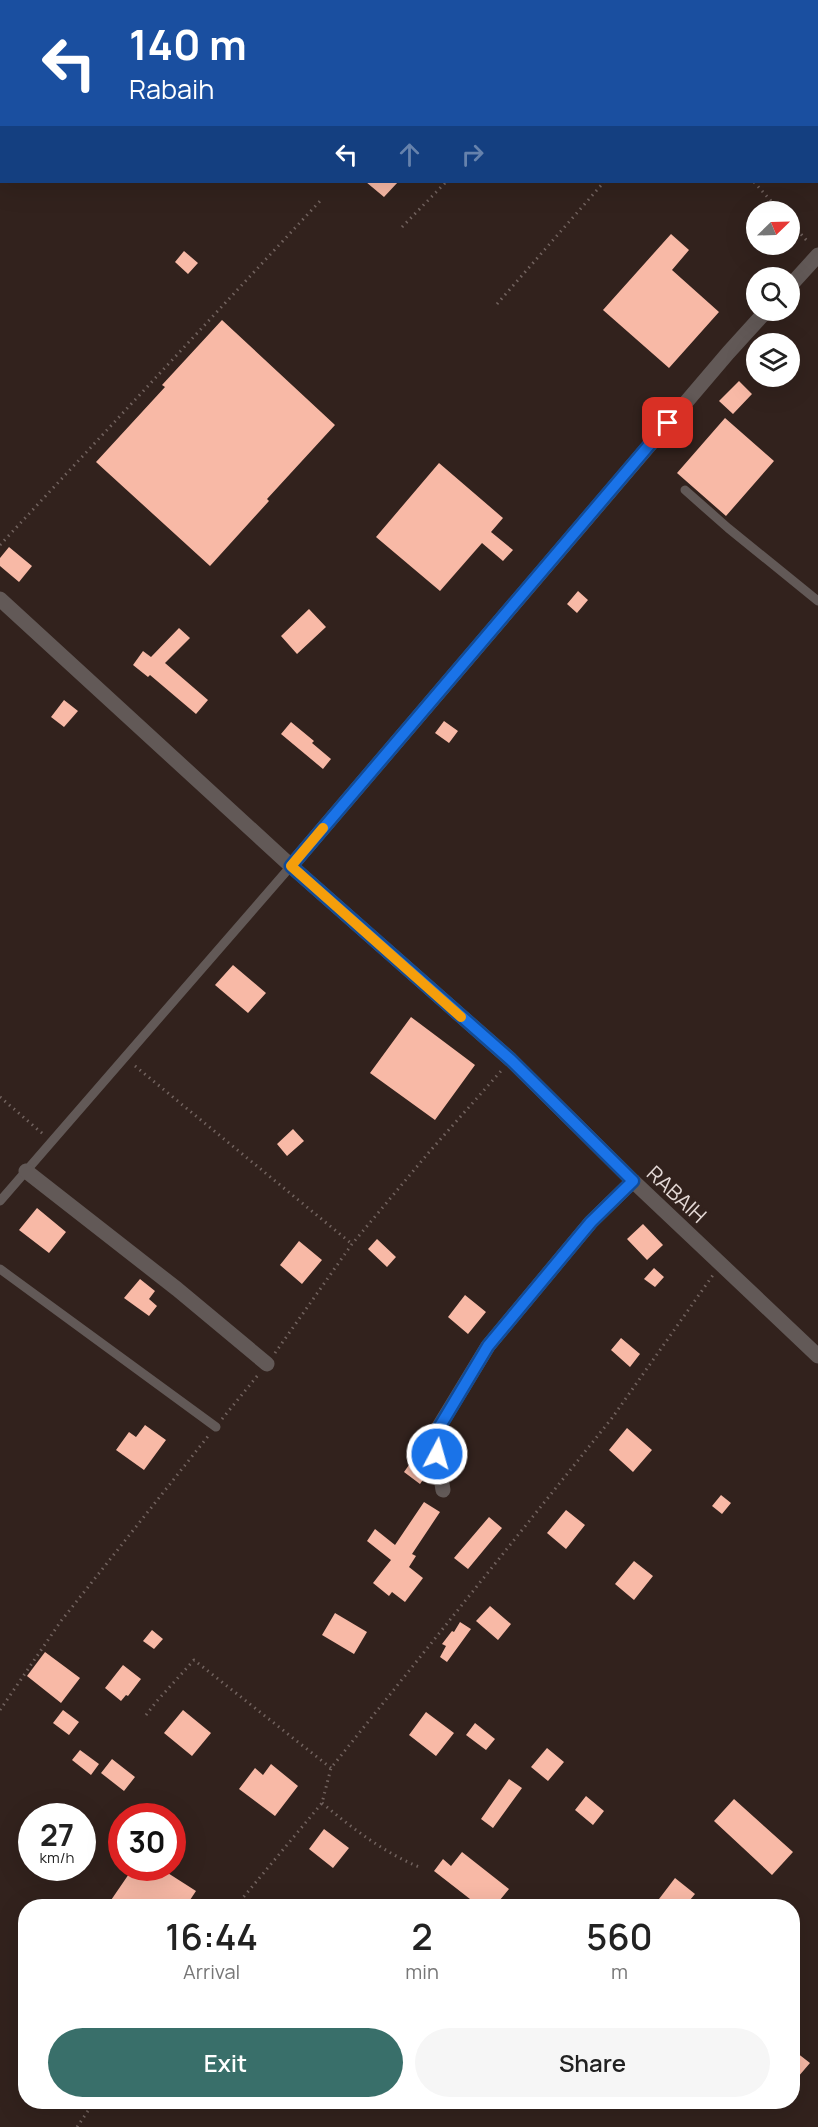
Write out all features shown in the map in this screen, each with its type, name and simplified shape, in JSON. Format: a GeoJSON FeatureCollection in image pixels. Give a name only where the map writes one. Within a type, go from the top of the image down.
{"type":"FeatureCollection","features":[{"type":"Feature","properties":{"kind":"street"},"geometry":{"type":"LineString","coordinates":[[800,271],[814,250]]}},
{"type":"Feature","properties":{"kind":"street"},"geometry":{"type":"LineString","coordinates":[[291,866],[757,321]]}},
{"type":"Feature","properties":{"kind":"street","name":"RABAIH"},"geometry":{"type":"LineString","coordinates":[[0,598],[291,866],[511,1060],[633,1181],[818,1356]]}},
{"type":"Feature","properties":{"kind":"street"},"geometry":{"type":"LineString","coordinates":[[26,1172],[177,1289],[267,1364]]}},
{"type":"Feature","properties":{"kind":"street"},"geometry":{"type":"LineString","coordinates":[[443,1490],[434,1436],[482,1356],[591,1222],[633,1181]]}},
{"type":"Feature","properties":{"kind":"lane"},"geometry":{"type":"LineString","coordinates":[[685,490],[818,601]]}},
{"type":"Feature","properties":{"kind":"lane"},"geometry":{"type":"LineString","coordinates":[[0,1201],[291,866]]}},
{"type":"Feature","properties":{"kind":"lane"},"geometry":{"type":"LineString","coordinates":[[0,1269],[216,1427]]}},
{"type":"Feature","properties":{"kind":"path"},"geometry":{"type":"LineString","coordinates":[[402,226],[445,183]]}},
{"type":"Feature","properties":{"kind":"path"},"geometry":{"type":"LineString","coordinates":[[497,304],[603,183]]}},
{"type":"Feature","properties":{"kind":"path"},"geometry":{"type":"LineString","coordinates":[[755,183],[771,201]]}},
{"type":"Feature","properties":{"kind":"path"},"geometry":{"type":"LineString","coordinates":[[0,545],[321,200]]}},
{"type":"Feature","properties":{"kind":"path"},"geometry":{"type":"LineString","coordinates":[[800,234],[814,250]]}},
{"type":"Feature","properties":{"kind":"path"},"geometry":{"type":"LineString","coordinates":[[124,1058],[352,1244]]}},
{"type":"Feature","properties":{"kind":"path"},"geometry":{"type":"LineString","coordinates":[[0,1710],[61,1621],[267,1364],[352,1244],[511,1060]]}},
{"type":"Feature","properties":{"kind":"path"},"geometry":{"type":"LineString","coordinates":[[0,1097],[51,1141]]}},
{"type":"Feature","properties":{"kind":"path"},"geometry":{"type":"LineString","coordinates":[[242,1899],[322,1803],[331,1768],[612,1418],[720,1264]]}},
{"type":"Feature","properties":{"kind":"path"},"geometry":{"type":"LineString","coordinates":[[146,1715],[194,1660],[331,1768]]}},
{"type":"Feature","properties":{"kind":"path"},"geometry":{"type":"LineString","coordinates":[[322,1803],[349,1826],[402,1860],[419,1867]]}},
{"type":"Feature","properties":{"kind":"path"},"geometry":{"type":"LineString","coordinates":[[77,2127],[89,2109]]}},
{"type":"Feature","properties":{"kind":"building"},"geometry":{"type":"Polygon","coordinates":[[[367,183],[397,183],[384,197],[367,183]]]}},
{"type":"Feature","properties":{"kind":"building"},"geometry":{"type":"Polygon","coordinates":[[[671,234],[689,250],[672,270],[719,312],[669,368],[603,310],[671,234]]]}},
{"type":"Feature","properties":{"kind":"building"},"geometry":{"type":"Polygon","coordinates":[[[184,251],[198,263],[188,274],[175,262],[184,251]]]}},
{"type":"Feature","properties":{"kind":"building"},"geometry":{"type":"Polygon","coordinates":[[[222,320],[335,425],[210,566],[96,462],[165,387],[162,385],[222,320]]]}},
{"type":"Feature","properties":{"kind":"building"},"geometry":{"type":"Polygon","coordinates":[[[739,381],[752,394],[733,414],[719,401],[739,381]]]}},
{"type":"Feature","properties":{"kind":"building"},"geometry":{"type":"Polygon","coordinates":[[[725,418],[774,461],[726,516],[677,473],[725,418]]]}},
{"type":"Feature","properties":{"kind":"building"},"geometry":{"type":"Polygon","coordinates":[[[439,463],[503,518],[491,532],[513,550],[503,561],[482,543],[440,591],[376,537],[439,463]]]}},
{"type":"Feature","properties":{"kind":"building"},"geometry":{"type":"Polygon","coordinates":[[[9,547],[32,566],[19,582],[0,566],[0,558],[9,547]]]}},
{"type":"Feature","properties":{"kind":"building"},"geometry":{"type":"Polygon","coordinates":[[[578,591],[588,600],[577,613],[567,604],[578,591]]]}},
{"type":"Feature","properties":{"kind":"building"},"geometry":{"type":"Polygon","coordinates":[[[309,609],[326,627],[297,654],[281,636],[309,609]]]}},
{"type":"Feature","properties":{"kind":"building"},"geometry":{"type":"Polygon","coordinates":[[[179,628],[190,638],[165,663],[208,700],[196,714],[150,675],[148,677],[133,665],[143,651],[151,657],[179,628]]]}},
{"type":"Feature","properties":{"kind":"building"},"geometry":{"type":"Polygon","coordinates":[[[64,700],[78,711],[64,727],[51,717],[64,700]]]}},
{"type":"Feature","properties":{"kind":"building"},"geometry":{"type":"Polygon","coordinates":[[[444,721],[458,731],[449,743],[435,733],[444,721]]]}},
{"type":"Feature","properties":{"kind":"building"},"geometry":{"type":"Polygon","coordinates":[[[291,722],[331,759],[323,769],[281,734],[291,722]]]}},
{"type":"Feature","properties":{"kind":"building"},"geometry":{"type":"Polygon","coordinates":[[[233,965],[266,993],[248,1013],[215,985],[233,965]]]}},
{"type":"Feature","properties":{"kind":"building"},"geometry":{"type":"Polygon","coordinates":[[[411,1017],[475,1065],[435,1120],[370,1073],[411,1017]]]}},
{"type":"Feature","properties":{"kind":"building"},"geometry":{"type":"Polygon","coordinates":[[[293,1129],[304,1141],[287,1156],[277,1144],[293,1129]]]}},
{"type":"Feature","properties":{"kind":"building"},"geometry":{"type":"Polygon","coordinates":[[[37,1208],[66,1232],[49,1253],[19,1230],[37,1208]]]}},
{"type":"Feature","properties":{"kind":"building"},"geometry":{"type":"Polygon","coordinates":[[[643,1224],[663,1245],[647,1260],[627,1239],[643,1224]]]}},
{"type":"Feature","properties":{"kind":"building"},"geometry":{"type":"Polygon","coordinates":[[[377,1239],[396,1257],[387,1267],[368,1249],[377,1239]]]}},
{"type":"Feature","properties":{"kind":"building"},"geometry":{"type":"Polygon","coordinates":[[[299,1241],[322,1260],[302,1284],[280,1265],[299,1241]]]}},
{"type":"Feature","properties":{"kind":"building"},"geometry":{"type":"Polygon","coordinates":[[[654,1268],[664,1277],[655,1287],[644,1279],[654,1268]]]}},
{"type":"Feature","properties":{"kind":"building"},"geometry":{"type":"Polygon","coordinates":[[[140,1279],[155,1291],[149,1299],[157,1306],[149,1316],[124,1298],[140,1279]]]}},
{"type":"Feature","properties":{"kind":"building"},"geometry":{"type":"Polygon","coordinates":[[[465,1295],[486,1312],[468,1334],[448,1317],[465,1295]]]}},
{"type":"Feature","properties":{"kind":"building"},"geometry":{"type":"Polygon","coordinates":[[[621,1338],[640,1354],[630,1367],[611,1350],[621,1338]]]}},
{"type":"Feature","properties":{"kind":"building"},"geometry":{"type":"Polygon","coordinates":[[[145,1425],[166,1440],[144,1470],[116,1450],[129,1432],[136,1437],[145,1425]]]}},
{"type":"Feature","properties":{"kind":"building"},"geometry":{"type":"Polygon","coordinates":[[[627,1428],[652,1450],[633,1472],[609,1450],[627,1428]]]}},
{"type":"Feature","properties":{"kind":"building"},"geometry":{"type":"Polygon","coordinates":[[[416,1455],[429,1464],[430,1470],[420,1484],[404,1472],[416,1455]]]}},
{"type":"Feature","properties":{"kind":"building"},"geometry":{"type":"Polygon","coordinates":[[[721,1495],[731,1503],[722,1514],[712,1506],[721,1495]]]}},
{"type":"Feature","properties":{"kind":"building"},"geometry":{"type":"Polygon","coordinates":[[[424,1502],[440,1512],[412,1554],[416,1556],[409,1567],[423,1578],[405,1602],[392,1592],[389,1596],[373,1583],[391,1560],[367,1541],[375,1529],[395,1545],[424,1502]]]}},
{"type":"Feature","properties":{"kind":"building"},"geometry":{"type":"Polygon","coordinates":[[[566,1510],[585,1525],[566,1549],[547,1533],[566,1510]]]}},
{"type":"Feature","properties":{"kind":"building"},"geometry":{"type":"Polygon","coordinates":[[[489,1517],[502,1528],[468,1569],[454,1558],[489,1517]]]}},
{"type":"Feature","properties":{"kind":"building"},"geometry":{"type":"Polygon","coordinates":[[[634,1561],[653,1576],[634,1600],[615,1584],[634,1561]]]}},
{"type":"Feature","properties":{"kind":"building"},"geometry":{"type":"Polygon","coordinates":[[[490,1606],[511,1624],[498,1640],[476,1621],[490,1606]]]}},
{"type":"Feature","properties":{"kind":"building"},"geometry":{"type":"Polygon","coordinates":[[[335,1613],[367,1632],[354,1654],[322,1635],[335,1613]]]}},
{"type":"Feature","properties":{"kind":"building"},"geometry":{"type":"Polygon","coordinates":[[[460,1622],[471,1629],[447,1662],[440,1657],[446,1646],[442,1644],[460,1622]]]}},
{"type":"Feature","properties":{"kind":"building"},"geometry":{"type":"Polygon","coordinates":[[[152,1630],[163,1639],[154,1649],[143,1641],[152,1630]]]}},
{"type":"Feature","properties":{"kind":"building"},"geometry":{"type":"Polygon","coordinates":[[[45,1652],[80,1678],[61,1703],[27,1676],[45,1652]]]}},
{"type":"Feature","properties":{"kind":"building"},"geometry":{"type":"Polygon","coordinates":[[[123,1665],[141,1679],[128,1696],[126,1695],[121,1701],[105,1688],[123,1665]]]}},
{"type":"Feature","properties":{"kind":"building"},"geometry":{"type":"Polygon","coordinates":[[[63,1710],[79,1722],[69,1735],[53,1723],[63,1710]]]}},
{"type":"Feature","properties":{"kind":"building"},"geometry":{"type":"Polygon","coordinates":[[[183,1710],[211,1733],[192,1756],[164,1733],[183,1710]]]}},
{"type":"Feature","properties":{"kind":"building"},"geometry":{"type":"Polygon","coordinates":[[[426,1712],[454,1733],[436,1756],[409,1735],[426,1712]]]}},
{"type":"Feature","properties":{"kind":"building"},"geometry":{"type":"Polygon","coordinates":[[[475,1723],[495,1739],[486,1750],[466,1735],[475,1723]]]}},
{"type":"Feature","properties":{"kind":"building"},"geometry":{"type":"Polygon","coordinates":[[[547,1748],[564,1762],[548,1781],[531,1767],[547,1748]]]}},
{"type":"Feature","properties":{"kind":"building"},"geometry":{"type":"Polygon","coordinates":[[[80,1750],[99,1764],[91,1775],[72,1760],[80,1750]]]}},
{"type":"Feature","properties":{"kind":"building"},"geometry":{"type":"Polygon","coordinates":[[[112,1759],[135,1777],[124,1791],[101,1773],[112,1759]]]}},
{"type":"Feature","properties":{"kind":"building"},"geometry":{"type":"Polygon","coordinates":[[[271,1764],[298,1786],[275,1816],[239,1789],[255,1768],[263,1775],[271,1764]]]}},
{"type":"Feature","properties":{"kind":"building"},"geometry":{"type":"Polygon","coordinates":[[[509,1779],[522,1788],[493,1828],[481,1819],[509,1779]]]}},
{"type":"Feature","properties":{"kind":"building"},"geometry":{"type":"Polygon","coordinates":[[[586,1796],[604,1811],[593,1825],[575,1810],[586,1796]]]}},
{"type":"Feature","properties":{"kind":"building"},"geometry":{"type":"Polygon","coordinates":[[[734,1799],[793,1852],[772,1875],[714,1821],[734,1799]]]}},
{"type":"Feature","properties":{"kind":"building"},"geometry":{"type":"Polygon","coordinates":[[[324,1829],[349,1848],[333,1868],[309,1849],[324,1829]]]}},
{"type":"Feature","properties":{"kind":"building"},"geometry":{"type":"Polygon","coordinates":[[[462,1852],[509,1889],[501,1899],[470,1899],[434,1871],[443,1859],[451,1866],[462,1852]]]}},
{"type":"Feature","properties":{"kind":"building"},"geometry":{"type":"Polygon","coordinates":[[[675,1878],[695,1894],[691,1899],[659,1899],[675,1878]]]}},
{"type":"Feature","properties":{"kind":"building"},"geometry":{"type":"Polygon","coordinates":[[[124,1881],[180,1881],[196,1891],[191,1899],[112,1899],[124,1881]]]}},
{"type":"Feature","properties":{"kind":"building"},"geometry":{"type":"Polygon","coordinates":[[[800,2055],[810,2063],[800,2075],[800,2055]]]}},
{"type":"Feature","properties":{"kind":"slow traffic"},"geometry":{"type":"LineString","coordinates":[[323,828],[291,866],[461,1017]]}},
{"type":"Feature","properties":{"kind":"route"},"geometry":{"type":"LineString","coordinates":[[437,1454],[434,1436],[488,1346],[591,1222],[633,1181],[511,1060],[291,866],[668,423]]}}]}
